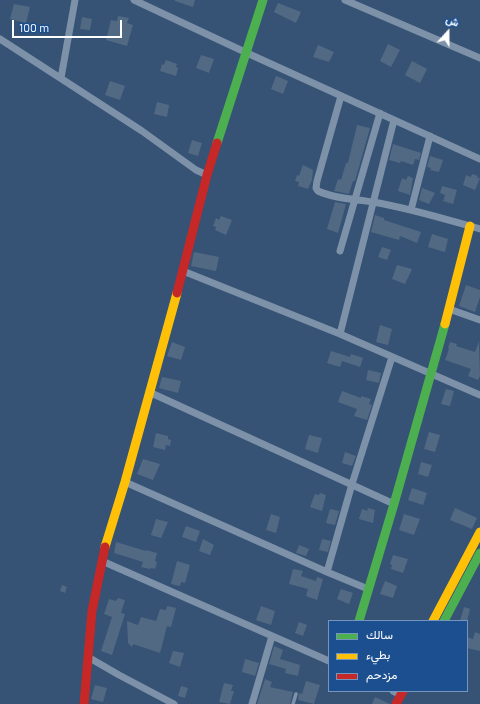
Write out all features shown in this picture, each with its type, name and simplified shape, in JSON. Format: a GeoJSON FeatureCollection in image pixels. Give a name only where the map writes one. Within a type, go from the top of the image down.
{"type":"FeatureCollection","features":[{"type":"Feature","properties":{"kind":"street"},"geometry":{"type":"LineString","coordinates":[[61,78],[75,0]]}},
{"type":"Feature","properties":{"kind":"street"},"geometry":{"type":"LineString","coordinates":[[134,0],[480,159]]}},
{"type":"Feature","properties":{"kind":"street"},"geometry":{"type":"LineString","coordinates":[[84,704],[92,610],[106,543],[125,482],[183,271],[207,176],[263,0]]}},
{"type":"Feature","properties":{"kind":"street"},"geometry":{"type":"LineString","coordinates":[[345,0],[480,58]]}},
{"type":"Feature","properties":{"kind":"street"},"geometry":{"type":"LineString","coordinates":[[0,39],[142,131],[196,170],[207,176]]}},
{"type":"Feature","properties":{"kind":"street"},"geometry":{"type":"LineString","coordinates":[[341,96],[316,188],[318,191],[355,200],[411,210],[480,229]]}},
{"type":"Feature","properties":{"kind":"street"},"geometry":{"type":"LineString","coordinates":[[340,251],[380,113]]}},
{"type":"Feature","properties":{"kind":"street"},"geometry":{"type":"LineString","coordinates":[[340,334],[394,120]]}},
{"type":"Feature","properties":{"kind":"street"},"geometry":{"type":"LineString","coordinates":[[411,210],[430,136]]}},
{"type":"Feature","properties":{"kind":"street"},"geometry":{"type":"LineString","coordinates":[[359,620],[394,504],[449,309],[470,226]]}},
{"type":"Feature","properties":{"kind":"street"},"geometry":{"type":"LineString","coordinates":[[183,271],[340,334],[480,395]]}},
{"type":"Feature","properties":{"kind":"street"},"geometry":{"type":"LineString","coordinates":[[449,309],[480,320]]}},
{"type":"Feature","properties":{"kind":"street"},"geometry":{"type":"LineString","coordinates":[[327,572],[352,484],[392,357]]}},
{"type":"Feature","properties":{"kind":"street"},"geometry":{"type":"LineString","coordinates":[[149,392],[394,504]]}},
{"type":"Feature","properties":{"kind":"street"},"geometry":{"type":"LineString","coordinates":[[125,482],[368,589]]}},
{"type":"Feature","properties":{"kind":"street"},"geometry":{"type":"LineString","coordinates":[[434,620],[480,532]]}},
{"type":"Feature","properties":{"kind":"street"},"geometry":{"type":"LineString","coordinates":[[445,620],[480,553]]}},
{"type":"Feature","properties":{"kind":"street"},"geometry":{"type":"LineString","coordinates":[[102,561],[328,661]]}},
{"type":"Feature","properties":{"kind":"street"},"geometry":{"type":"LineString","coordinates":[[252,704],[272,636]]}},
{"type":"Feature","properties":{"kind":"street"},"geometry":{"type":"LineString","coordinates":[[88,657],[144,689],[174,704]]}},
{"type":"Feature","properties":{"kind":"street"},"geometry":{"type":"LineString","coordinates":[[396,704],[399,692]]}},
{"type":"Feature","properties":{"kind":"lane"},"geometry":{"type":"LineString","coordinates":[[293,704],[296,694]]}},
{"type":"Feature","properties":{"kind":"building"},"geometry":{"type":"Polygon","coordinates":[[[175,0],[195,0],[193,7],[175,0]]]}},
{"type":"Feature","properties":{"kind":"building"},"geometry":{"type":"Polygon","coordinates":[[[278,3],[301,12],[296,23],[274,12],[278,3]]]}},
{"type":"Feature","properties":{"kind":"building"},"geometry":{"type":"Polygon","coordinates":[[[14,4],[30,7],[26,23],[10,19],[14,4]]]}},
{"type":"Feature","properties":{"kind":"building"},"geometry":{"type":"Polygon","coordinates":[[[118,16],[129,18],[127,23],[133,25],[127,46],[106,40],[111,20],[117,21],[118,16]]]}},
{"type":"Feature","properties":{"kind":"building"},"geometry":{"type":"Polygon","coordinates":[[[82,17],[92,19],[90,30],[80,29],[82,17]]]}},
{"type":"Feature","properties":{"kind":"building"},"geometry":{"type":"Polygon","coordinates":[[[388,44],[400,50],[391,67],[380,61],[388,44]]]}},
{"type":"Feature","properties":{"kind":"building"},"geometry":{"type":"Polygon","coordinates":[[[318,45],[334,52],[329,62],[313,57],[318,45]]]}},
{"type":"Feature","properties":{"kind":"building"},"geometry":{"type":"Polygon","coordinates":[[[201,55],[214,59],[209,73],[196,68],[201,55]]]}},
{"type":"Feature","properties":{"kind":"building"},"geometry":{"type":"Polygon","coordinates":[[[166,60],[177,64],[176,67],[178,68],[176,76],[160,71],[162,64],[164,65],[166,60]]]}},
{"type":"Feature","properties":{"kind":"building"},"geometry":{"type":"Polygon","coordinates":[[[412,61],[427,69],[420,83],[405,75],[412,61]]]}},
{"type":"Feature","properties":{"kind":"building"},"geometry":{"type":"Polygon","coordinates":[[[276,76],[288,81],[283,94],[271,89],[276,76]]]}},
{"type":"Feature","properties":{"kind":"building"},"geometry":{"type":"Polygon","coordinates":[[[110,81],[125,86],[120,100],[105,95],[110,81]]]}},
{"type":"Feature","properties":{"kind":"building"},"geometry":{"type":"Polygon","coordinates":[[[157,102],[169,105],[167,117],[154,114],[157,102]]]}},
{"type":"Feature","properties":{"kind":"building"},"geometry":{"type":"Polygon","coordinates":[[[357,125],[370,128],[355,181],[353,181],[349,194],[334,191],[338,179],[341,180],[346,163],[348,163],[357,125]]]}},
{"type":"Feature","properties":{"kind":"building"},"geometry":{"type":"Polygon","coordinates":[[[192,140],[202,143],[198,156],[188,153],[192,140]]]}},
{"type":"Feature","properties":{"kind":"building"},"geometry":{"type":"Polygon","coordinates":[[[393,144],[421,153],[419,160],[415,159],[413,165],[401,161],[400,163],[389,160],[393,144]]]}},
{"type":"Feature","properties":{"kind":"building"},"geometry":{"type":"Polygon","coordinates":[[[430,156],[443,160],[439,172],[430,170],[431,168],[427,167],[430,156]]]}},
{"type":"Feature","properties":{"kind":"building"},"geometry":{"type":"Polygon","coordinates":[[[303,165],[313,170],[312,180],[308,189],[298,186],[299,182],[295,181],[297,175],[299,176],[303,165]]]}},
{"type":"Feature","properties":{"kind":"building"},"geometry":{"type":"Polygon","coordinates":[[[472,174],[478,176],[477,178],[480,178],[475,190],[463,185],[466,175],[471,177],[472,174]]]}},
{"type":"Feature","properties":{"kind":"building"},"geometry":{"type":"Polygon","coordinates":[[[408,176],[413,178],[410,195],[398,191],[402,178],[406,180],[408,176]]]}},
{"type":"Feature","properties":{"kind":"building"},"geometry":{"type":"Polygon","coordinates":[[[442,186],[457,190],[453,204],[443,201],[445,195],[440,193],[442,186]]]}},
{"type":"Feature","properties":{"kind":"building"},"geometry":{"type":"Polygon","coordinates":[[[422,188],[435,193],[429,204],[419,200],[422,188]]]}},
{"type":"Feature","properties":{"kind":"building"},"geometry":{"type":"Polygon","coordinates":[[[335,202],[346,204],[338,233],[327,229],[335,202]]]}},
{"type":"Feature","properties":{"kind":"building"},"geometry":{"type":"Polygon","coordinates":[[[375,215],[384,218],[384,220],[421,232],[417,243],[400,236],[399,240],[371,232],[375,215]]]}},
{"type":"Feature","properties":{"kind":"building"},"geometry":{"type":"Polygon","coordinates":[[[221,216],[232,220],[226,235],[215,230],[216,227],[213,226],[216,218],[219,220],[221,216]]]}},
{"type":"Feature","properties":{"kind":"building"},"geometry":{"type":"Polygon","coordinates":[[[432,234],[448,239],[445,252],[428,247],[432,234]]]}},
{"type":"Feature","properties":{"kind":"building"},"geometry":{"type":"Polygon","coordinates":[[[382,247],[391,250],[387,260],[378,257],[382,247]]]}},
{"type":"Feature","properties":{"kind":"building"},"geometry":{"type":"Polygon","coordinates":[[[194,252],[219,257],[216,271],[191,266],[194,252]]]}},
{"type":"Feature","properties":{"kind":"building"},"geometry":{"type":"Polygon","coordinates":[[[397,265],[412,269],[405,284],[392,279],[397,265]]]}},
{"type":"Feature","properties":{"kind":"building"},"geometry":{"type":"Polygon","coordinates":[[[466,285],[480,290],[480,297],[475,312],[459,306],[466,285]]]}},
{"type":"Feature","properties":{"kind":"building"},"geometry":{"type":"Polygon","coordinates":[[[380,325],[392,329],[388,345],[376,342],[380,325]]]}},
{"type":"Feature","properties":{"kind":"building"},"geometry":{"type":"Polygon","coordinates":[[[479,341],[480,376],[478,380],[468,376],[471,369],[445,360],[450,342],[457,344],[456,346],[475,352],[479,341]]]}},
{"type":"Feature","properties":{"kind":"building"},"geometry":{"type":"Polygon","coordinates":[[[172,342],[185,347],[181,360],[167,356],[172,342]]]}},
{"type":"Feature","properties":{"kind":"building"},"geometry":{"type":"Polygon","coordinates":[[[331,351],[350,357],[351,354],[363,358],[360,367],[342,361],[340,367],[327,363],[331,351]]]}},
{"type":"Feature","properties":{"kind":"building"},"geometry":{"type":"Polygon","coordinates":[[[368,370],[381,373],[379,383],[366,380],[368,370]]]}},
{"type":"Feature","properties":{"kind":"building"},"geometry":{"type":"Polygon","coordinates":[[[162,377],[181,381],[178,393],[159,388],[162,377]]]}},
{"type":"Feature","properties":{"kind":"building"},"geometry":{"type":"Polygon","coordinates":[[[446,389],[454,391],[450,406],[441,404],[446,389]]]}},
{"type":"Feature","properties":{"kind":"building"},"geometry":{"type":"Polygon","coordinates":[[[342,391],[361,398],[361,396],[371,399],[369,404],[372,405],[367,420],[354,416],[357,409],[338,402],[342,391]]]}},
{"type":"Feature","properties":{"kind":"building"},"geometry":{"type":"Polygon","coordinates":[[[429,432],[440,435],[435,452],[424,449],[429,432]]]}},
{"type":"Feature","properties":{"kind":"building"},"geometry":{"type":"Polygon","coordinates":[[[156,433],[168,436],[168,439],[171,440],[170,446],[166,445],[165,450],[153,447],[156,433]]]}},
{"type":"Feature","properties":{"kind":"building"},"geometry":{"type":"Polygon","coordinates":[[[309,435],[322,438],[318,453],[305,449],[309,435]]]}},
{"type":"Feature","properties":{"kind":"building"},"geometry":{"type":"Polygon","coordinates":[[[345,452],[356,456],[352,466],[342,463],[345,452]]]}},
{"type":"Feature","properties":{"kind":"building"},"geometry":{"type":"Polygon","coordinates":[[[143,459],[160,464],[153,480],[137,474],[143,459]]]}},
{"type":"Feature","properties":{"kind":"building"},"geometry":{"type":"Polygon","coordinates":[[[421,462],[432,465],[428,477],[418,474],[421,462]]]}},
{"type":"Feature","properties":{"kind":"building"},"geometry":{"type":"Polygon","coordinates":[[[412,488],[427,493],[423,505],[408,500],[412,488]]]}},
{"type":"Feature","properties":{"kind":"building"},"geometry":{"type":"Polygon","coordinates":[[[320,493],[326,495],[322,511],[310,507],[315,494],[319,495],[320,493]]]}},
{"type":"Feature","properties":{"kind":"building"},"geometry":{"type":"Polygon","coordinates":[[[368,508],[375,510],[373,523],[359,519],[362,509],[367,511],[368,508]]]}},
{"type":"Feature","properties":{"kind":"building"},"geometry":{"type":"Polygon","coordinates":[[[455,508],[477,518],[472,529],[450,520],[455,508]]]}},
{"type":"Feature","properties":{"kind":"building"},"geometry":{"type":"Polygon","coordinates":[[[330,509],[339,511],[335,525],[326,523],[330,509]]]}},
{"type":"Feature","properties":{"kind":"building"},"geometry":{"type":"Polygon","coordinates":[[[271,514],[280,517],[276,533],[266,530],[271,514]]]}},
{"type":"Feature","properties":{"kind":"building"},"geometry":{"type":"Polygon","coordinates":[[[404,514],[420,519],[414,535],[399,530],[404,514]]]}},
{"type":"Feature","properties":{"kind":"building"},"geometry":{"type":"Polygon","coordinates":[[[156,519],[168,522],[161,538],[151,535],[156,519]]]}},
{"type":"Feature","properties":{"kind":"building"},"geometry":{"type":"Polygon","coordinates":[[[186,526],[200,531],[196,542],[182,537],[186,526]]]}},
{"type":"Feature","properties":{"kind":"building"},"geometry":{"type":"Polygon","coordinates":[[[203,539],[214,545],[210,555],[199,551],[203,539]]]}},
{"type":"Feature","properties":{"kind":"building"},"geometry":{"type":"Polygon","coordinates":[[[322,539],[331,541],[328,552],[319,550],[322,539]]]}},
{"type":"Feature","properties":{"kind":"building"},"geometry":{"type":"Polygon","coordinates":[[[116,542],[157,553],[155,569],[141,567],[143,562],[114,553],[116,542]]]}},
{"type":"Feature","properties":{"kind":"building"},"geometry":{"type":"Polygon","coordinates":[[[299,545],[309,549],[306,556],[296,553],[299,545]]]}},
{"type":"Feature","properties":{"kind":"building"},"geometry":{"type":"Polygon","coordinates":[[[393,555],[408,559],[403,573],[391,569],[392,565],[390,564],[393,555]]]}},
{"type":"Feature","properties":{"kind":"building"},"geometry":{"type":"Polygon","coordinates":[[[177,561],[190,565],[185,583],[181,582],[180,586],[171,584],[177,561]]]}},
{"type":"Feature","properties":{"kind":"building"},"geometry":{"type":"Polygon","coordinates":[[[293,569],[303,571],[301,576],[316,581],[317,577],[323,579],[317,600],[306,596],[308,589],[289,584],[293,569]]]}},
{"type":"Feature","properties":{"kind":"building"},"geometry":{"type":"Polygon","coordinates":[[[385,581],[397,586],[393,598],[380,594],[385,581]]]}},
{"type":"Feature","properties":{"kind":"building"},"geometry":{"type":"Polygon","coordinates":[[[62,585],[67,587],[65,593],[60,591],[62,585]]]}},
{"type":"Feature","properties":{"kind":"building"},"geometry":{"type":"Polygon","coordinates":[[[341,589],[353,593],[349,604],[337,599],[341,589]]]}},
{"type":"Feature","properties":{"kind":"building"},"geometry":{"type":"Polygon","coordinates":[[[118,598],[125,600],[121,613],[125,614],[112,655],[101,651],[112,617],[104,614],[109,599],[116,601],[118,598]]]}},
{"type":"Feature","properties":{"kind":"building"},"geometry":{"type":"Polygon","coordinates":[[[167,606],[176,608],[171,627],[167,626],[160,653],[133,644],[132,647],[128,643],[127,621],[138,625],[141,617],[156,621],[160,609],[166,610],[167,606]]]}},
{"type":"Feature","properties":{"kind":"building"},"geometry":{"type":"Polygon","coordinates":[[[261,606],[275,611],[271,625],[256,620],[261,606]]]}},
{"type":"Feature","properties":{"kind":"building"},"geometry":{"type":"Polygon","coordinates":[[[464,607],[470,609],[467,620],[460,620],[464,607]]]}},
{"type":"Feature","properties":{"kind":"building"},"geometry":{"type":"Polygon","coordinates":[[[299,622],[307,625],[303,636],[295,633],[299,622]]]}},
{"type":"Feature","properties":{"kind":"building"},"geometry":{"type":"Polygon","coordinates":[[[475,632],[480,634],[480,651],[468,648],[468,637],[473,639],[475,632]]]}},
{"type":"Feature","properties":{"kind":"building"},"geometry":{"type":"Polygon","coordinates":[[[274,646],[283,650],[280,659],[300,665],[298,676],[285,673],[286,669],[269,664],[274,646]]]}},
{"type":"Feature","properties":{"kind":"building"},"geometry":{"type":"Polygon","coordinates":[[[173,651],[184,653],[180,667],[169,663],[173,651]]]}},
{"type":"Feature","properties":{"kind":"building"},"geometry":{"type":"Polygon","coordinates":[[[245,659],[259,663],[255,676],[242,672],[245,659]]]}},
{"type":"Feature","properties":{"kind":"building"},"geometry":{"type":"Polygon","coordinates":[[[265,679],[272,682],[270,687],[293,692],[290,704],[257,704],[265,679]]]}},
{"type":"Feature","properties":{"kind":"building"},"geometry":{"type":"Polygon","coordinates":[[[306,681],[320,685],[314,704],[298,700],[299,693],[302,694],[306,681]]]}},
{"type":"Feature","properties":{"kind":"building"},"geometry":{"type":"Polygon","coordinates":[[[224,683],[233,685],[231,691],[234,691],[230,704],[219,702],[224,683]]]}},
{"type":"Feature","properties":{"kind":"building"},"geometry":{"type":"Polygon","coordinates":[[[95,685],[107,688],[103,702],[91,699],[95,685]]]}},
{"type":"Feature","properties":{"kind":"building"},"geometry":{"type":"Polygon","coordinates":[[[181,686],[188,688],[185,698],[178,696],[181,686]]]}},
{"type":"Feature","properties":{"kind":"building"},"geometry":{"type":"Polygon","coordinates":[[[375,697],[390,704],[372,704],[375,697]]]}},
{"type":"Feature","properties":{"kind":"traffic: fast"},"geometry":{"type":"LineString","coordinates":[[217,143],[263,0]]}},
{"type":"Feature","properties":{"kind":"traffic: fast"},"geometry":{"type":"LineString","coordinates":[[359,620],[445,324]]}},
{"type":"Feature","properties":{"kind":"traffic: fast"},"geometry":{"type":"LineString","coordinates":[[445,620],[480,553]]}},
{"type":"Feature","properties":{"kind":"traffic: slow"},"geometry":{"type":"LineString","coordinates":[[445,324],[470,226]]}},
{"type":"Feature","properties":{"kind":"traffic: slow"},"geometry":{"type":"LineString","coordinates":[[105,547],[125,482],[177,293]]}},
{"type":"Feature","properties":{"kind":"traffic: slow"},"geometry":{"type":"LineString","coordinates":[[434,620],[480,532]]}},
{"type":"Feature","properties":{"kind":"traffic: jam"},"geometry":{"type":"LineString","coordinates":[[177,293],[207,175],[217,143]]}},
{"type":"Feature","properties":{"kind":"traffic: jam"},"geometry":{"type":"LineString","coordinates":[[84,704],[92,611],[105,547]]}},
{"type":"Feature","properties":{"kind":"traffic: jam"},"geometry":{"type":"LineString","coordinates":[[396,704],[402,692]]}}]}
